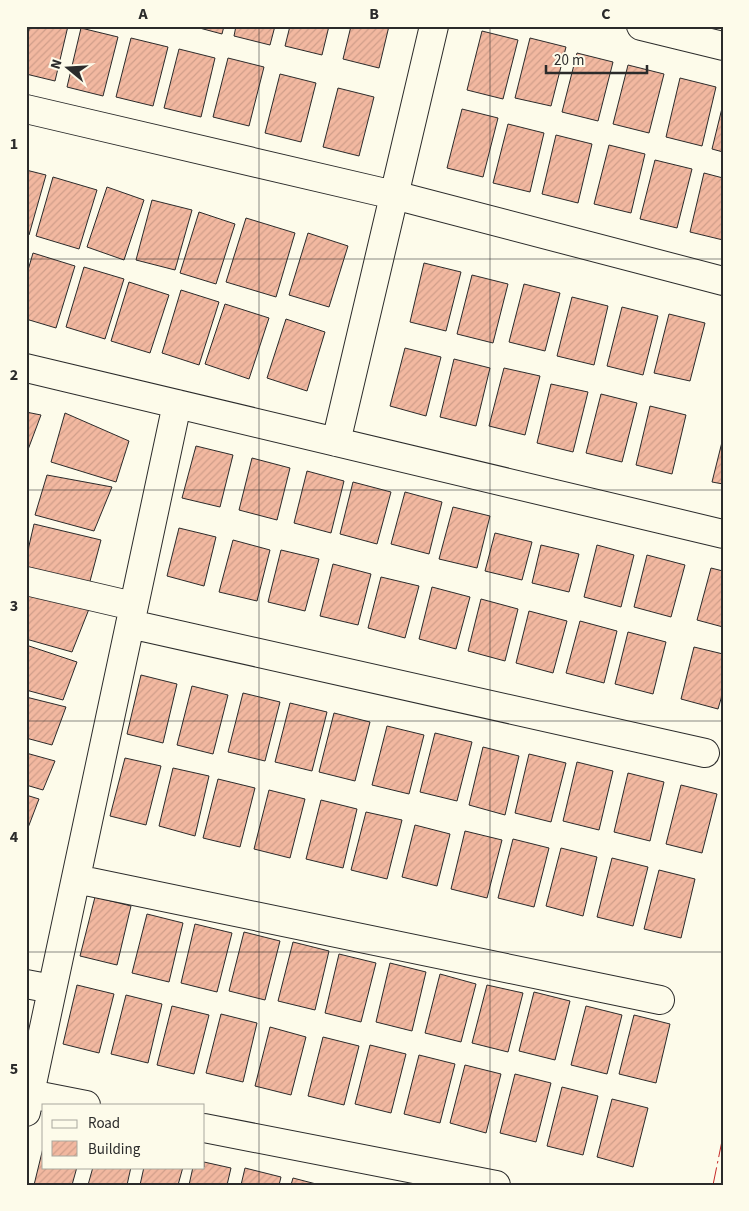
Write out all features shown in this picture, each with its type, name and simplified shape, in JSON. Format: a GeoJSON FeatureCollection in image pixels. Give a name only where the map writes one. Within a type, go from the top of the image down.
{"type":"FeatureCollection","features":[{"type":"Feature","properties":{"kind":"street"},"geometry":{"type":"LineString","coordinates":[[336,442],[434,26]]}},
{"type":"Feature","properties":{"kind":"street"},"geometry":{"type":"LineString","coordinates":[[641,26],[723,46]]}},
{"type":"Feature","properties":{"kind":"street"},"geometry":{"type":"LineString","coordinates":[[26,109],[394,195],[723,281]]}},
{"type":"Feature","properties":{"kind":"street"},"geometry":{"type":"LineString","coordinates":[[26,368],[723,534]]}},
{"type":"Feature","properties":{"kind":"street"},"geometry":{"type":"LineString","coordinates":[[57,1104],[28,1103],[177,404]]}},
{"type":"Feature","properties":{"kind":"street"},"geometry":{"type":"LineString","coordinates":[[26,580],[132,615],[704,753]]}},
{"type":"Feature","properties":{"kind":"street"},"geometry":{"type":"LineString","coordinates":[[76,879],[660,1000]]}},
{"type":"Feature","properties":{"kind":"street"},"geometry":{"type":"LineString","coordinates":[[26,984],[52,990]]}},
{"type":"Feature","properties":{"kind":"street"},"geometry":{"type":"LineString","coordinates":[[205,1128],[496,1185]]}},
{"type":"Feature","properties":{"kind":"building"},"geometry":{"type":"Polygon","coordinates":[[[30,26],[68,26],[55,81],[26,74],[26,41],[30,26]]]}},
{"type":"Feature","properties":{"kind":"building"},"geometry":{"type":"Polygon","coordinates":[[[192,26],[224,26],[222,34],[192,26]]]}},
{"type":"Feature","properties":{"kind":"building"},"geometry":{"type":"Polygon","coordinates":[[[236,26],[275,26],[270,45],[234,36],[236,26]]]}},
{"type":"Feature","properties":{"kind":"building"},"geometry":{"type":"Polygon","coordinates":[[[290,26],[329,26],[322,55],[285,46],[290,26]]]}},
{"type":"Feature","properties":{"kind":"building"},"geometry":{"type":"Polygon","coordinates":[[[351,26],[389,26],[379,68],[343,59],[351,26]]]}},
{"type":"Feature","properties":{"kind":"building"},"geometry":{"type":"Polygon","coordinates":[[[81,28],[118,37],[103,96],[67,87],[81,28]]]}},
{"type":"Feature","properties":{"kind":"building"},"geometry":{"type":"Polygon","coordinates":[[[482,31],[518,40],[503,99],[467,90],[482,31]]]}},
{"type":"Feature","properties":{"kind":"building"},"geometry":{"type":"Polygon","coordinates":[[[131,38],[168,47],[153,106],[116,97],[131,38]]]}},
{"type":"Feature","properties":{"kind":"building"},"geometry":{"type":"Polygon","coordinates":[[[530,38],[566,47],[551,106],[515,98],[530,38]]]}},
{"type":"Feature","properties":{"kind":"building"},"geometry":{"type":"Polygon","coordinates":[[[179,49],[215,58],[201,117],[164,108],[179,49]]]}},
{"type":"Feature","properties":{"kind":"building"},"geometry":{"type":"Polygon","coordinates":[[[577,53],[613,62],[598,121],[562,112],[577,53]]]}},
{"type":"Feature","properties":{"kind":"building"},"geometry":{"type":"Polygon","coordinates":[[[228,58],[264,67],[249,126],[213,117],[228,58]]]}},
{"type":"Feature","properties":{"kind":"building"},"geometry":{"type":"Polygon","coordinates":[[[628,65],[664,74],[649,133],[613,124],[628,65]]]}},
{"type":"Feature","properties":{"kind":"building"},"geometry":{"type":"Polygon","coordinates":[[[280,74],[316,83],[301,142],[265,133],[280,74]]]}},
{"type":"Feature","properties":{"kind":"building"},"geometry":{"type":"Polygon","coordinates":[[[680,78],[716,87],[702,146],[666,137],[680,78]]]}},
{"type":"Feature","properties":{"kind":"building"},"geometry":{"type":"Polygon","coordinates":[[[338,88],[374,97],[359,156],[323,147],[338,88]]]}},
{"type":"Feature","properties":{"kind":"building"},"geometry":{"type":"Polygon","coordinates":[[[723,104],[723,152],[712,149],[723,104]]]}},
{"type":"Feature","properties":{"kind":"building"},"geometry":{"type":"Polygon","coordinates":[[[462,109],[498,118],[483,177],[447,168],[462,109]]]}},
{"type":"Feature","properties":{"kind":"building"},"geometry":{"type":"Polygon","coordinates":[[[508,124],[544,133],[530,192],[493,183],[508,124]]]}},
{"type":"Feature","properties":{"kind":"building"},"geometry":{"type":"Polygon","coordinates":[[[556,135],[592,144],[578,203],[542,194],[556,135]]]}},
{"type":"Feature","properties":{"kind":"building"},"geometry":{"type":"Polygon","coordinates":[[[609,145],[645,154],[631,213],[594,204],[609,145]]]}},
{"type":"Feature","properties":{"kind":"building"},"geometry":{"type":"Polygon","coordinates":[[[655,160],[692,169],[677,228],[640,219],[655,160]]]}},
{"type":"Feature","properties":{"kind":"building"},"geometry":{"type":"Polygon","coordinates":[[[26,170],[46,175],[29,235],[26,234],[26,170]]]}},
{"type":"Feature","properties":{"kind":"building"},"geometry":{"type":"Polygon","coordinates":[[[704,173],[723,178],[723,240],[690,232],[704,173]]]}},
{"type":"Feature","properties":{"kind":"building"},"geometry":{"type":"Polygon","coordinates":[[[53,177],[97,190],[79,249],[36,236],[53,177]]]}},
{"type":"Feature","properties":{"kind":"building"},"geometry":{"type":"Polygon","coordinates":[[[107,187],[144,200],[124,260],[87,247],[107,187]]]}},
{"type":"Feature","properties":{"kind":"building"},"geometry":{"type":"Polygon","coordinates":[[[152,200],[192,210],[175,270],[136,260],[152,200]]]}},
{"type":"Feature","properties":{"kind":"building"},"geometry":{"type":"Polygon","coordinates":[[[199,212],[235,224],[216,284],[180,273],[199,212]]]}},
{"type":"Feature","properties":{"kind":"building"},"geometry":{"type":"Polygon","coordinates":[[[246,218],[295,233],[276,297],[226,282],[246,218]]]}},
{"type":"Feature","properties":{"kind":"building"},"geometry":{"type":"Polygon","coordinates":[[[308,233],[348,246],[329,307],[289,295],[308,233]]]}},
{"type":"Feature","properties":{"kind":"building"},"geometry":{"type":"Polygon","coordinates":[[[33,253],[75,266],[56,328],[26,319],[26,277],[33,253]]]}},
{"type":"Feature","properties":{"kind":"building"},"geometry":{"type":"Polygon","coordinates":[[[424,263],[461,272],[446,331],[410,322],[424,263]]]}},
{"type":"Feature","properties":{"kind":"building"},"geometry":{"type":"Polygon","coordinates":[[[84,267],[124,279],[105,339],[66,327],[84,267]]]}},
{"type":"Feature","properties":{"kind":"building"},"geometry":{"type":"Polygon","coordinates":[[[472,275],[508,284],[493,343],[457,334],[472,275]]]}},
{"type":"Feature","properties":{"kind":"building"},"geometry":{"type":"Polygon","coordinates":[[[129,282],[169,295],[150,353],[111,341],[129,282]]]}},
{"type":"Feature","properties":{"kind":"building"},"geometry":{"type":"Polygon","coordinates":[[[524,284],[560,293],[545,351],[509,342],[524,284]]]}},
{"type":"Feature","properties":{"kind":"building"},"geometry":{"type":"Polygon","coordinates":[[[181,290],[219,302],[199,365],[162,353],[181,290]]]}},
{"type":"Feature","properties":{"kind":"building"},"geometry":{"type":"Polygon","coordinates":[[[572,297],[608,306],[594,365],[557,356],[572,297]]]}},
{"type":"Feature","properties":{"kind":"building"},"geometry":{"type":"Polygon","coordinates":[[[225,304],[269,318],[249,379],[205,364],[225,304]]]}},
{"type":"Feature","properties":{"kind":"building"},"geometry":{"type":"Polygon","coordinates":[[[622,307],[658,316],[643,375],[607,366],[622,307]]]}},
{"type":"Feature","properties":{"kind":"building"},"geometry":{"type":"Polygon","coordinates":[[[669,314],[705,323],[690,381],[654,373],[669,314]]]}},
{"type":"Feature","properties":{"kind":"building"},"geometry":{"type":"Polygon","coordinates":[[[286,319],[325,332],[307,391],[267,378],[286,319]]]}},
{"type":"Feature","properties":{"kind":"building"},"geometry":{"type":"Polygon","coordinates":[[[405,348],[441,357],[426,416],[390,406],[405,348]]]}},
{"type":"Feature","properties":{"kind":"building"},"geometry":{"type":"Polygon","coordinates":[[[454,359],[490,368],[476,426],[440,417],[454,359]]]}},
{"type":"Feature","properties":{"kind":"building"},"geometry":{"type":"Polygon","coordinates":[[[504,368],[540,376],[525,435],[489,426],[504,368]]]}},
{"type":"Feature","properties":{"kind":"building"},"geometry":{"type":"Polygon","coordinates":[[[551,384],[588,392],[573,452],[537,443],[551,384]]]}},
{"type":"Feature","properties":{"kind":"building"},"geometry":{"type":"Polygon","coordinates":[[[601,394],[637,403],[622,462],[586,453],[601,394]]]}},
{"type":"Feature","properties":{"kind":"building"},"geometry":{"type":"Polygon","coordinates":[[[650,406],[686,415],[672,474],[636,465],[650,406]]]}},
{"type":"Feature","properties":{"kind":"building"},"geometry":{"type":"Polygon","coordinates":[[[26,412],[41,415],[26,455],[26,412]]]}},
{"type":"Feature","properties":{"kind":"building"},"geometry":{"type":"Polygon","coordinates":[[[65,413],[129,441],[116,482],[51,462],[65,413]]]}},
{"type":"Feature","properties":{"kind":"building"},"geometry":{"type":"Polygon","coordinates":[[[723,438],[723,484],[712,482],[723,438]]]}},
{"type":"Feature","properties":{"kind":"building"},"geometry":{"type":"Polygon","coordinates":[[[196,446],[233,455],[220,507],[182,498],[196,446]]]}},
{"type":"Feature","properties":{"kind":"building"},"geometry":{"type":"Polygon","coordinates":[[[252,458],[290,468],[277,520],[239,510],[252,458]]]}},
{"type":"Feature","properties":{"kind":"building"},"geometry":{"type":"Polygon","coordinates":[[[307,471],[344,481],[331,533],[294,523],[307,471]]]}},
{"type":"Feature","properties":{"kind":"building"},"geometry":{"type":"Polygon","coordinates":[[[47,475],[112,487],[94,531],[35,515],[47,475]]]}},
{"type":"Feature","properties":{"kind":"building"},"geometry":{"type":"Polygon","coordinates":[[[353,482],[391,492],[377,544],[340,534],[353,482]]]}},
{"type":"Feature","properties":{"kind":"building"},"geometry":{"type":"Polygon","coordinates":[[[405,492],[442,502],[429,554],[391,544],[405,492]]]}},
{"type":"Feature","properties":{"kind":"building"},"geometry":{"type":"Polygon","coordinates":[[[453,507],[490,516],[477,568],[439,559],[453,507]]]}},
{"type":"Feature","properties":{"kind":"building"},"geometry":{"type":"Polygon","coordinates":[[[34,524],[101,540],[89,585],[26,571],[26,559],[34,524]]]}},
{"type":"Feature","properties":{"kind":"building"},"geometry":{"type":"Polygon","coordinates":[[[179,528],[216,537],[204,586],[167,576],[179,528]]]}},
{"type":"Feature","properties":{"kind":"building"},"geometry":{"type":"Polygon","coordinates":[[[495,533],[532,542],[522,580],[485,571],[495,533]]]}},
{"type":"Feature","properties":{"kind":"building"},"geometry":{"type":"Polygon","coordinates":[[[233,540],[270,550],[257,601],[219,592],[233,540]]]}},
{"type":"Feature","properties":{"kind":"building"},"geometry":{"type":"Polygon","coordinates":[[[541,545],[579,554],[569,592],[532,583],[541,545]]]}},
{"type":"Feature","properties":{"kind":"building"},"geometry":{"type":"Polygon","coordinates":[[[597,545],[634,555],[621,607],[584,597],[597,545]]]}},
{"type":"Feature","properties":{"kind":"building"},"geometry":{"type":"Polygon","coordinates":[[[281,550],[319,559],[305,611],[268,602],[281,550]]]}},
{"type":"Feature","properties":{"kind":"building"},"geometry":{"type":"Polygon","coordinates":[[[647,555],[685,565],[671,617],[634,607],[647,555]]]}},
{"type":"Feature","properties":{"kind":"building"},"geometry":{"type":"Polygon","coordinates":[[[333,564],[371,574],[358,625],[320,616],[333,564]]]}},
{"type":"Feature","properties":{"kind":"building"},"geometry":{"type":"Polygon","coordinates":[[[711,568],[723,571],[723,627],[697,620],[711,568]]]}},
{"type":"Feature","properties":{"kind":"building"},"geometry":{"type":"Polygon","coordinates":[[[381,577],[419,586],[405,638],[368,628],[381,577]]]}},
{"type":"Feature","properties":{"kind":"building"},"geometry":{"type":"Polygon","coordinates":[[[432,587],[470,597],[456,649],[419,639],[432,587]]]}},
{"type":"Feature","properties":{"kind":"building"},"geometry":{"type":"Polygon","coordinates":[[[26,590],[89,609],[72,652],[26,639],[26,590]]]}},
{"type":"Feature","properties":{"kind":"building"},"geometry":{"type":"Polygon","coordinates":[[[481,599],[518,609],[505,661],[468,651],[481,599]]]}},
{"type":"Feature","properties":{"kind":"building"},"geometry":{"type":"Polygon","coordinates":[[[529,611],[567,621],[553,673],[516,663],[529,611]]]}},
{"type":"Feature","properties":{"kind":"building"},"geometry":{"type":"Polygon","coordinates":[[[580,621],[617,631],[604,683],[566,673],[580,621]]]}},
{"type":"Feature","properties":{"kind":"building"},"geometry":{"type":"Polygon","coordinates":[[[628,632],[666,642],[653,694],[615,684],[628,632]]]}},
{"type":"Feature","properties":{"kind":"building"},"geometry":{"type":"Polygon","coordinates":[[[26,645],[77,662],[63,700],[26,690],[26,645]]]}},
{"type":"Feature","properties":{"kind":"building"},"geometry":{"type":"Polygon","coordinates":[[[694,647],[723,654],[723,692],[718,709],[681,699],[694,647]]]}},
{"type":"Feature","properties":{"kind":"building"},"geometry":{"type":"Polygon","coordinates":[[[141,675],[177,684],[163,743],[127,734],[141,675]]]}},
{"type":"Feature","properties":{"kind":"building"},"geometry":{"type":"Polygon","coordinates":[[[192,686],[228,695],[213,754],[177,745],[192,686]]]}},
{"type":"Feature","properties":{"kind":"building"},"geometry":{"type":"Polygon","coordinates":[[[243,693],[280,702],[265,761],[228,752],[243,693]]]}},
{"type":"Feature","properties":{"kind":"building"},"geometry":{"type":"Polygon","coordinates":[[[26,697],[66,707],[52,745],[26,738],[26,697]]]}},
{"type":"Feature","properties":{"kind":"building"},"geometry":{"type":"Polygon","coordinates":[[[290,703],[327,712],[312,771],[275,762],[290,703]]]}},
{"type":"Feature","properties":{"kind":"building"},"geometry":{"type":"Polygon","coordinates":[[[334,713],[370,722],[355,781],[319,772],[334,713]]]}},
{"type":"Feature","properties":{"kind":"building"},"geometry":{"type":"Polygon","coordinates":[[[387,726],[424,735],[409,794],[372,785],[387,726]]]}},
{"type":"Feature","properties":{"kind":"building"},"geometry":{"type":"Polygon","coordinates":[[[435,733],[472,742],[457,801],[420,792],[435,733]]]}},
{"type":"Feature","properties":{"kind":"building"},"geometry":{"type":"Polygon","coordinates":[[[483,747],[519,756],[505,815],[469,805],[483,747]]]}},
{"type":"Feature","properties":{"kind":"building"},"geometry":{"type":"Polygon","coordinates":[[[26,753],[55,761],[43,790],[26,785],[26,753]]]}},
{"type":"Feature","properties":{"kind":"building"},"geometry":{"type":"Polygon","coordinates":[[[529,754],[566,763],[551,822],[515,813],[529,754]]]}},
{"type":"Feature","properties":{"kind":"building"},"geometry":{"type":"Polygon","coordinates":[[[125,758],[161,766],[146,825],[110,816],[125,758]]]}},
{"type":"Feature","properties":{"kind":"building"},"geometry":{"type":"Polygon","coordinates":[[[577,762],[613,771],[599,830],[563,821],[577,762]]]}},
{"type":"Feature","properties":{"kind":"building"},"geometry":{"type":"Polygon","coordinates":[[[173,768],[209,776],[195,836],[159,826],[173,768]]]}},
{"type":"Feature","properties":{"kind":"building"},"geometry":{"type":"Polygon","coordinates":[[[628,773],[664,782],[650,841],[614,832],[628,773]]]}},
{"type":"Feature","properties":{"kind":"building"},"geometry":{"type":"Polygon","coordinates":[[[218,779],[255,788],[240,847],[203,838],[218,779]]]}},
{"type":"Feature","properties":{"kind":"building"},"geometry":{"type":"Polygon","coordinates":[[[681,785],[717,794],[702,853],[666,844],[681,785]]]}},
{"type":"Feature","properties":{"kind":"building"},"geometry":{"type":"Polygon","coordinates":[[[269,790],[305,799],[290,858],[254,849],[269,790]]]}},
{"type":"Feature","properties":{"kind":"building"},"geometry":{"type":"Polygon","coordinates":[[[26,795],[39,799],[26,833],[26,795]]]}},
{"type":"Feature","properties":{"kind":"building"},"geometry":{"type":"Polygon","coordinates":[[[321,800],[357,809],[343,868],[306,859],[321,800]]]}},
{"type":"Feature","properties":{"kind":"building"},"geometry":{"type":"Polygon","coordinates":[[[366,812],[402,820],[387,879],[351,870],[366,812]]]}},
{"type":"Feature","properties":{"kind":"building"},"geometry":{"type":"Polygon","coordinates":[[[415,825],[450,834],[437,886],[402,877],[415,825]]]}},
{"type":"Feature","properties":{"kind":"building"},"geometry":{"type":"Polygon","coordinates":[[[465,831],[502,840],[487,898],[451,889],[465,831]]]}},
{"type":"Feature","properties":{"kind":"building"},"geometry":{"type":"Polygon","coordinates":[[[513,839],[549,848],[534,907],[498,898],[513,839]]]}},
{"type":"Feature","properties":{"kind":"building"},"geometry":{"type":"Polygon","coordinates":[[[561,848],[597,857],[583,916],[546,906],[561,848]]]}},
{"type":"Feature","properties":{"kind":"building"},"geometry":{"type":"Polygon","coordinates":[[[612,858],[648,867],[633,926],[597,917],[612,858]]]}},
{"type":"Feature","properties":{"kind":"building"},"geometry":{"type":"Polygon","coordinates":[[[659,870],[695,879],[681,938],[644,929],[659,870]]]}},
{"type":"Feature","properties":{"kind":"building"},"geometry":{"type":"Polygon","coordinates":[[[95,897],[131,906],[117,965],[80,956],[95,897]]]}},
{"type":"Feature","properties":{"kind":"building"},"geometry":{"type":"Polygon","coordinates":[[[147,914],[183,923],[169,982],[132,973],[147,914]]]}},
{"type":"Feature","properties":{"kind":"building"},"geometry":{"type":"Polygon","coordinates":[[[195,924],[232,933],[217,992],[181,983],[195,924]]]}},
{"type":"Feature","properties":{"kind":"building"},"geometry":{"type":"Polygon","coordinates":[[[244,932],[280,941],[265,1000],[229,991],[244,932]]]}},
{"type":"Feature","properties":{"kind":"building"},"geometry":{"type":"Polygon","coordinates":[[[293,942],[329,951],[315,1010],[278,1001],[293,942]]]}},
{"type":"Feature","properties":{"kind":"building"},"geometry":{"type":"Polygon","coordinates":[[[339,954],[376,963],[361,1022],[325,1013],[339,954]]]}},
{"type":"Feature","properties":{"kind":"building"},"geometry":{"type":"Polygon","coordinates":[[[390,963],[426,972],[412,1031],[376,1022],[390,963]]]}},
{"type":"Feature","properties":{"kind":"building"},"geometry":{"type":"Polygon","coordinates":[[[440,974],[476,984],[461,1042],[425,1033],[440,974]]]}},
{"type":"Feature","properties":{"kind":"building"},"geometry":{"type":"Polygon","coordinates":[[[77,985],[114,994],[99,1053],[63,1044],[77,985]]]}},
{"type":"Feature","properties":{"kind":"building"},"geometry":{"type":"Polygon","coordinates":[[[487,985],[523,993],[508,1052],[472,1043],[487,985]]]}},
{"type":"Feature","properties":{"kind":"building"},"geometry":{"type":"Polygon","coordinates":[[[534,992],[570,1001],[555,1060],[519,1051],[534,992]]]}},
{"type":"Feature","properties":{"kind":"building"},"geometry":{"type":"Polygon","coordinates":[[[126,995],[162,1004],[148,1063],[111,1054],[126,995]]]}},
{"type":"Feature","properties":{"kind":"building"},"geometry":{"type":"Polygon","coordinates":[[[172,1006],[209,1015],[194,1074],[157,1065],[172,1006]]]}},
{"type":"Feature","properties":{"kind":"building"},"geometry":{"type":"Polygon","coordinates":[[[586,1006],[622,1015],[607,1074],[571,1065],[586,1006]]]}},
{"type":"Feature","properties":{"kind":"building"},"geometry":{"type":"Polygon","coordinates":[[[221,1014],[257,1023],[243,1082],[206,1073],[221,1014]]]}},
{"type":"Feature","properties":{"kind":"building"},"geometry":{"type":"Polygon","coordinates":[[[634,1015],[670,1024],[656,1083],[619,1074],[634,1015]]]}},
{"type":"Feature","properties":{"kind":"building"},"geometry":{"type":"Polygon","coordinates":[[[270,1027],[306,1037],[291,1095],[255,1086],[270,1027]]]}},
{"type":"Feature","properties":{"kind":"building"},"geometry":{"type":"Polygon","coordinates":[[[323,1037],[359,1046],[344,1105],[308,1096],[323,1037]]]}},
{"type":"Feature","properties":{"kind":"building"},"geometry":{"type":"Polygon","coordinates":[[[370,1045],[406,1054],[391,1113],[355,1104],[370,1045]]]}},
{"type":"Feature","properties":{"kind":"building"},"geometry":{"type":"Polygon","coordinates":[[[419,1055],[455,1064],[440,1123],[404,1114],[419,1055]]]}},
{"type":"Feature","properties":{"kind":"building"},"geometry":{"type":"Polygon","coordinates":[[[465,1065],[501,1074],[486,1133],[450,1123],[465,1065]]]}},
{"type":"Feature","properties":{"kind":"building"},"geometry":{"type":"Polygon","coordinates":[[[515,1074],[551,1083],[536,1142],[500,1133],[515,1074]]]}},
{"type":"Feature","properties":{"kind":"building"},"geometry":{"type":"Polygon","coordinates":[[[562,1087],[598,1096],[583,1155],[547,1146],[562,1087]]]}},
{"type":"Feature","properties":{"kind":"building"},"geometry":{"type":"Polygon","coordinates":[[[612,1099],[648,1108],[633,1167],[597,1157],[612,1099]]]}},
{"type":"Feature","properties":{"kind":"building"},"geometry":{"type":"Polygon","coordinates":[[[42,1152],[42,1168],[77,1168],[72,1185],[34,1185],[42,1152]]]}},
{"type":"Feature","properties":{"kind":"building"},"geometry":{"type":"Polygon","coordinates":[[[205,1162],[231,1168],[227,1185],[189,1185],[193,1168],[205,1168],[205,1162]]]}},
{"type":"Feature","properties":{"kind":"building"},"geometry":{"type":"Polygon","coordinates":[[[93,1168],[131,1168],[127,1185],[88,1185],[93,1168]]]}},
{"type":"Feature","properties":{"kind":"building"},"geometry":{"type":"Polygon","coordinates":[[[144,1168],[183,1168],[178,1185],[140,1185],[144,1168]]]}},
{"type":"Feature","properties":{"kind":"building"},"geometry":{"type":"Polygon","coordinates":[[[245,1168],[281,1177],[279,1185],[241,1185],[245,1168]]]}},
{"type":"Feature","properties":{"kind":"building"},"geometry":{"type":"Polygon","coordinates":[[[293,1178],[320,1185],[291,1185],[293,1178]]]}},
{"type":"Feature","properties":{"kind":"power"},"geometry":{"type":"LineString","coordinates":[[713,1185],[723,1136]]}}]}
